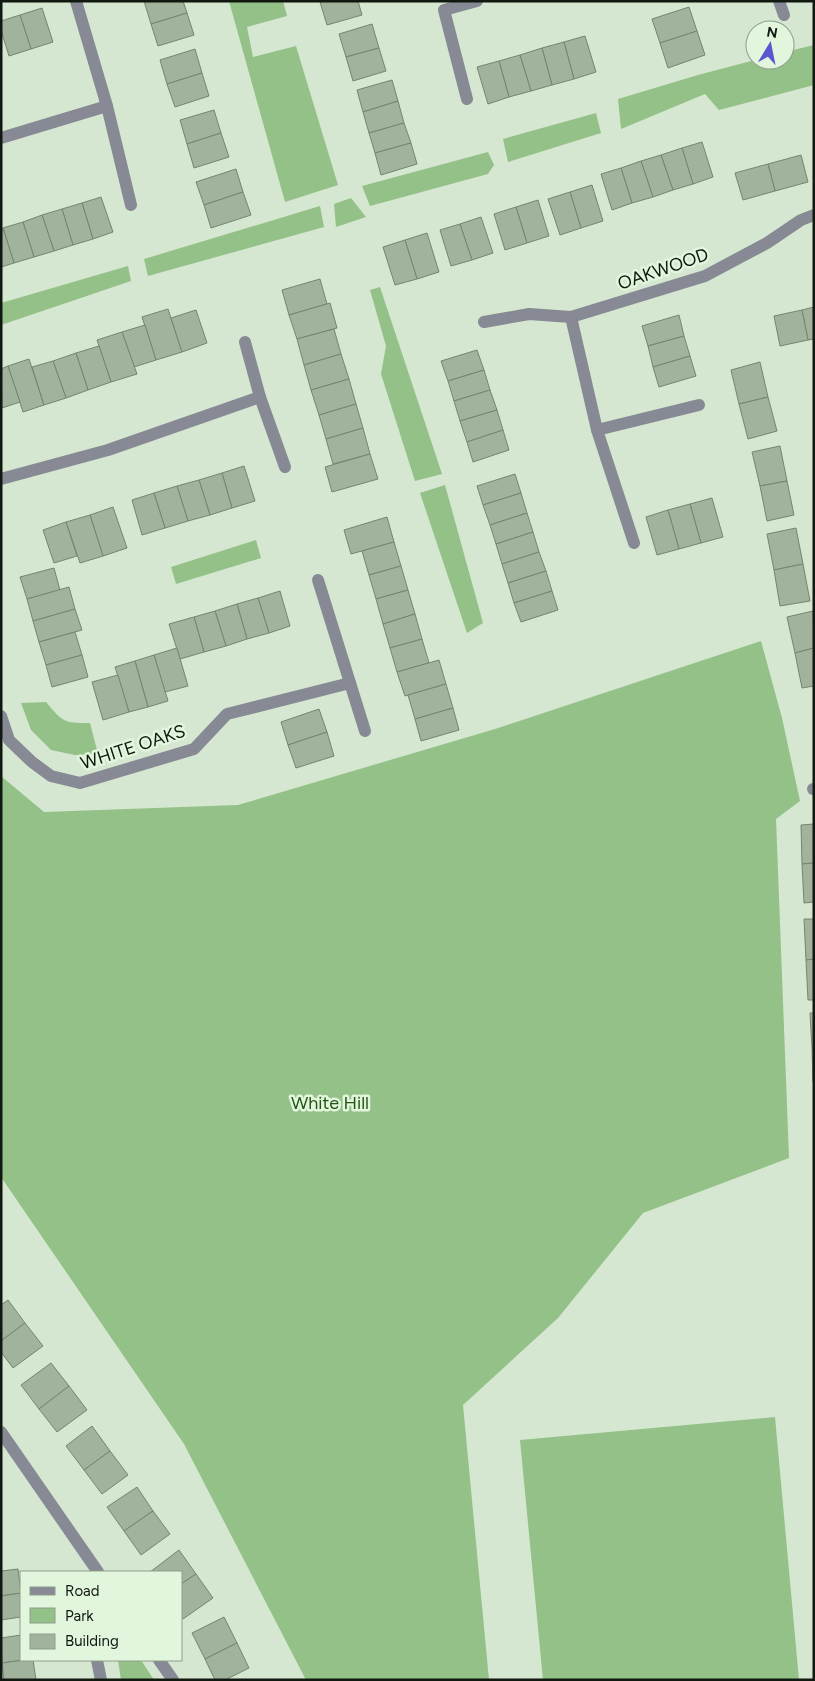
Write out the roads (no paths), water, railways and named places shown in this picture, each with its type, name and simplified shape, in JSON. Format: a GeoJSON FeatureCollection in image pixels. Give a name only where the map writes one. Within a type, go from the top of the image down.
{"type":"FeatureCollection","features":[{"type":"Feature","properties":{"kind":"street"},"geometry":{"type":"LineString","coordinates":[[76,1],[107,106],[131,205]]}},
{"type":"Feature","properties":{"kind":"street"},"geometry":{"type":"LineString","coordinates":[[467,99],[444,10],[476,1]]}},
{"type":"Feature","properties":{"kind":"street"},"geometry":{"type":"LineString","coordinates":[[779,1],[784,15]]}},
{"type":"Feature","properties":{"kind":"street"},"geometry":{"type":"LineString","coordinates":[[1,138],[107,106]]}},
{"type":"Feature","properties":{"kind":"street","name":"OAKWOOD"},"geometry":{"type":"LineString","coordinates":[[484,322],[529,314],[571,317],[705,276],[767,243],[801,220],[814,215]]}},
{"type":"Feature","properties":{"kind":"street"},"geometry":{"type":"LineString","coordinates":[[571,317],[597,430],[634,543]]}},
{"type":"Feature","properties":{"kind":"street"},"geometry":{"type":"LineString","coordinates":[[245,342],[260,397],[285,467]]}},
{"type":"Feature","properties":{"kind":"street"},"geometry":{"type":"LineString","coordinates":[[1,479],[108,450],[260,397]]}},
{"type":"Feature","properties":{"kind":"street"},"geometry":{"type":"LineString","coordinates":[[597,430],[699,405]]}},
{"type":"Feature","properties":{"kind":"street"},"geometry":{"type":"LineString","coordinates":[[318,580],[365,731]]}},
{"type":"Feature","properties":{"kind":"street","name":"WHITE OAKS"},"geometry":{"type":"LineString","coordinates":[[1,716],[10,740],[32,762],[51,776],[80,782],[194,749],[227,714],[350,683]]}},
{"type":"Feature","properties":{"kind":"street"},"geometry":{"type":"LineString","coordinates":[[1,1432],[97,1571]]}},
{"type":"Feature","properties":{"kind":"street"},"geometry":{"type":"LineString","coordinates":[[97,1661],[101,1680]]}},
{"type":"Feature","properties":{"kind":"street"},"geometry":{"type":"LineString","coordinates":[[160,1661],[173,1680]]}},
{"type":"Feature","properties":{"kind":"park label","name":"White Hill"},"geometry":{"type":"Point","coordinates":[330,1103]}}]}
